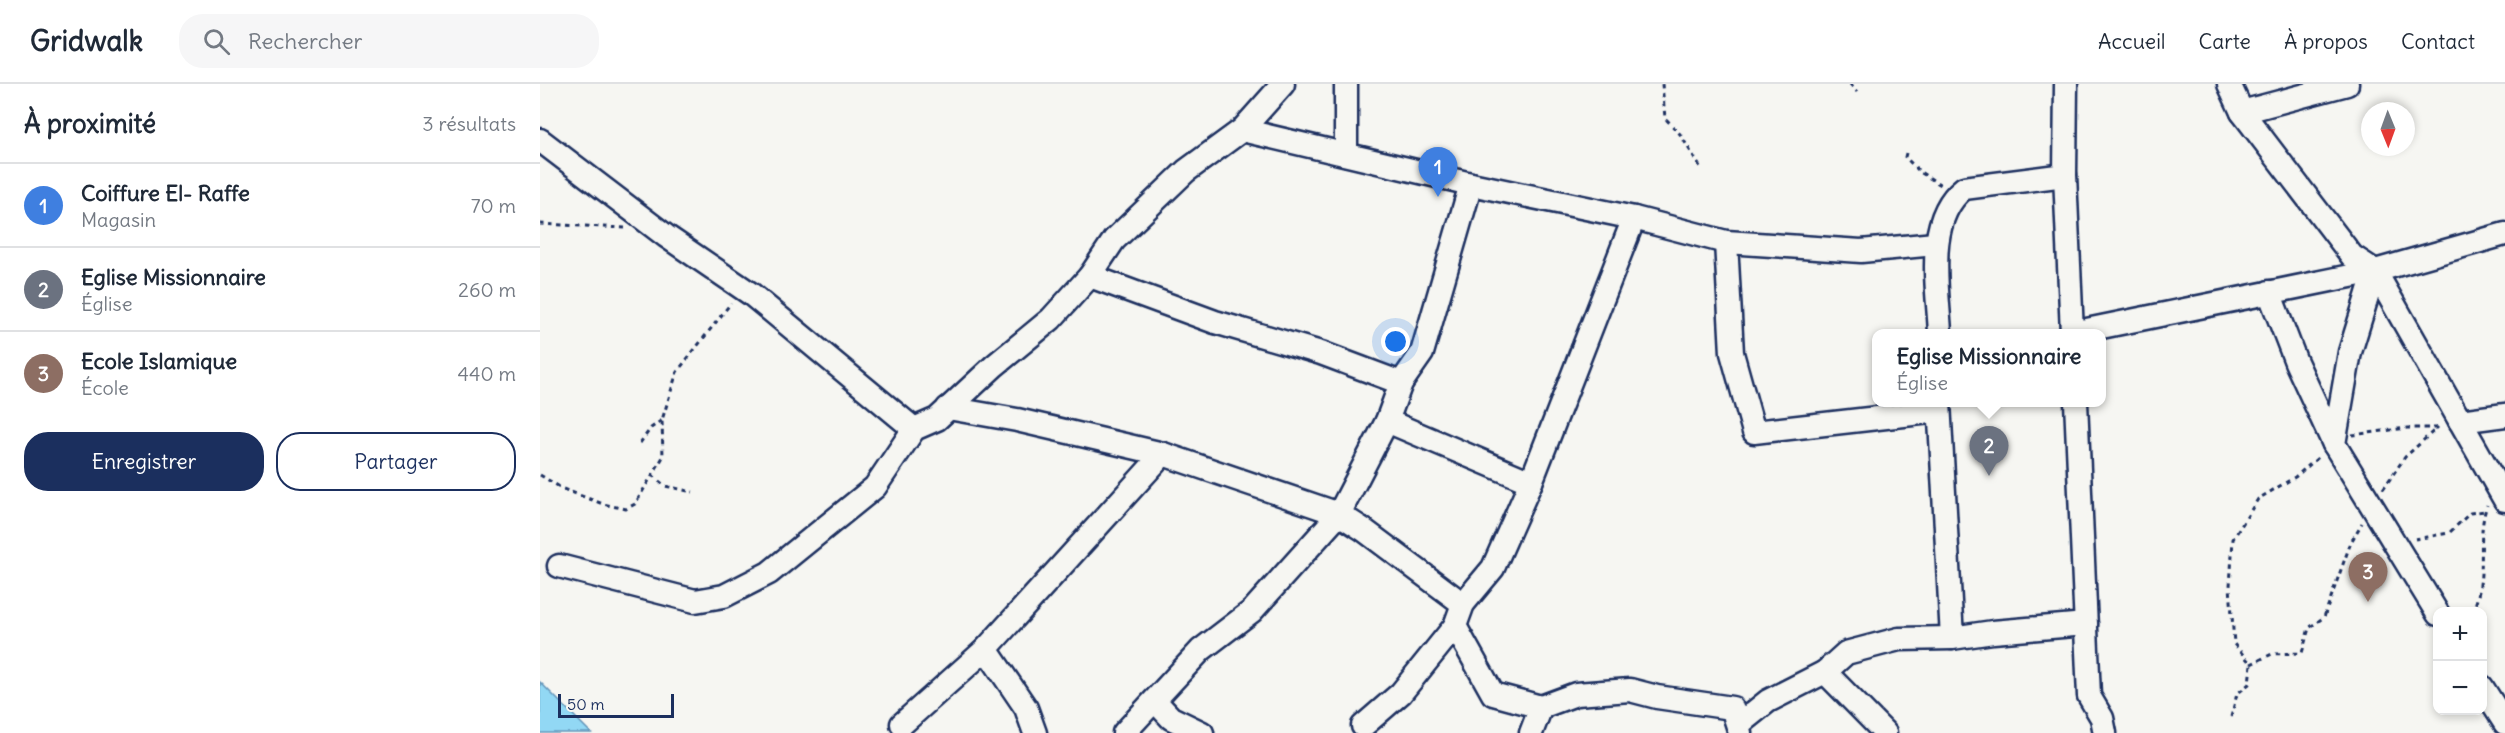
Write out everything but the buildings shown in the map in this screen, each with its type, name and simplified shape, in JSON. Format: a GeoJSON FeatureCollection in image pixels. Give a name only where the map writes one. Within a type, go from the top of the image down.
{"type":"FeatureCollection","features":[{"type":"Feature","properties":{"kind":"street"},"geometry":{"type":"LineString","coordinates":[[559,566],[695,601],[724,596],[769,573],[875,487],[914,429],[937,419],[994,366],[1051,319],[1090,276],[1114,240],[1186,171],[1242,130],[1283,84]]}},
{"type":"Feature","properties":{"kind":"street"},"geometry":{"type":"LineString","coordinates":[[1346,84],[1346,154]]}},
{"type":"Feature","properties":{"kind":"street"},"geometry":{"type":"LineString","coordinates":[[2066,84],[2065,175],[2072,329]]}},
{"type":"Feature","properties":{"kind":"street"},"geometry":{"type":"LineString","coordinates":[[2229,84],[2242,112],[2352,256],[2375,271],[2500,491]]}},
{"type":"Feature","properties":{"kind":"street"},"geometry":{"type":"LineString","coordinates":[[2242,112],[2347,84]]}},
{"type":"Feature","properties":{"kind":"street"},"geometry":{"type":"LineString","coordinates":[[1242,130],[1471,184],[1634,218],[1713,239],[1861,251],[1935,244]]}},
{"type":"Feature","properties":{"kind":"street"},"geometry":{"type":"LineString","coordinates":[[540,140],[666,236],[751,294],[914,429]]}},
{"type":"Feature","properties":{"kind":"street"},"geometry":{"type":"LineString","coordinates":[[1940,329],[1935,244],[1949,205],[1956,194],[1964,188],[2065,175]]}},
{"type":"Feature","properties":{"kind":"street"},"geometry":{"type":"LineString","coordinates":[[1124,733],[1201,650],[1252,611],[1339,514],[1387,422],[1401,383],[1422,353],[1471,184]]}},
{"type":"Feature","properties":{"kind":"street"},"geometry":{"type":"LineString","coordinates":[[1363,726],[1401,693],[1455,626],[1463,604],[1493,568],[1530,482],[1634,218]]}},
{"type":"Feature","properties":{"kind":"street"},"geometry":{"type":"LineString","coordinates":[[2091,329],[2375,271],[2505,234]]}},
{"type":"Feature","properties":{"kind":"street"},"geometry":{"type":"LineString","coordinates":[[1713,239],[1732,353],[1754,432],[1939,407],[1952,638]]}},
{"type":"Feature","properties":{"kind":"street"},"geometry":{"type":"LineString","coordinates":[[2334,444],[2350,352],[2375,271]]}},
{"type":"Feature","properties":{"kind":"street"},"geometry":{"type":"LineString","coordinates":[[1090,276],[1215,322],[1321,353],[1401,383]]}},
{"type":"Feature","properties":{"kind":"street"},"geometry":{"type":"LineString","coordinates":[[2269,292],[2295,362],[2334,444],[2434,607]]}},
{"type":"Feature","properties":{"kind":"street"},"geometry":{"type":"LineString","coordinates":[[2076,407],[2089,696],[2102,718],[2105,733]]}},
{"type":"Feature","properties":{"kind":"street"},"geometry":{"type":"LineString","coordinates":[[948,408],[1017,420],[1163,454],[1339,514],[1463,604]]}},
{"type":"Feature","properties":{"kind":"street"},"geometry":{"type":"LineString","coordinates":[[2460,421],[2505,416]]}},
{"type":"Feature","properties":{"kind":"street"},"geometry":{"type":"LineString","coordinates":[[1387,422],[1530,482]]}},
{"type":"Feature","properties":{"kind":"street"},"geometry":{"type":"LineString","coordinates":[[903,724],[986,649],[1163,454]]}},
{"type":"Feature","properties":{"kind":"street"},"geometry":{"type":"LineString","coordinates":[[1455,626],[1492,694],[1541,707],[1576,694],[1630,690],[1658,697],[1732,708],[1739,729],[1768,701],[1825,672],[1846,653],[1899,639],[1952,638],[2086,624]]}},
{"type":"Feature","properties":{"kind":"street"},"geometry":{"type":"LineString","coordinates":[[986,649],[1026,708],[1035,733]]}},
{"type":"Feature","properties":{"kind":"street"},"geometry":{"type":"LineString","coordinates":[[1825,672],[1885,733]]}},
{"type":"Feature","properties":{"kind":"street"},"geometry":{"type":"LineString","coordinates":[[2487,695],[2505,723]]}},
{"type":"Feature","properties":{"kind":"street"},"geometry":{"type":"LineString","coordinates":[[1155,700],[1171,718],[1202,733]]}},
{"type":"Feature","properties":{"kind":"street"},"geometry":{"type":"LineString","coordinates":[[1531,733],[1541,707]]}},
{"type":"Feature","properties":{"kind":"path"},"geometry":{"type":"LineString","coordinates":[[1662,84],[1665,118],[1680,134],[1702,170]]}},
{"type":"Feature","properties":{"kind":"path"},"geometry":{"type":"LineString","coordinates":[[1850,84],[1857,92]]}},
{"type":"Feature","properties":{"kind":"path"},"geometry":{"type":"LineString","coordinates":[[1906,153],[1905,157],[1920,172],[1956,194]]}},
{"type":"Feature","properties":{"kind":"path"},"geometry":{"type":"LineString","coordinates":[[540,224],[628,228]]}},
{"type":"Feature","properties":{"kind":"path"},"geometry":{"type":"LineString","coordinates":[[540,475],[563,489],[603,504],[626,509],[635,504],[663,456],[662,420],[677,372],[728,305],[751,294]]}},
{"type":"Feature","properties":{"kind":"path"},"geometry":{"type":"LineString","coordinates":[[640,443],[662,420]]}},
{"type":"Feature","properties":{"kind":"path"},"geometry":{"type":"LineString","coordinates":[[2231,717],[2237,694],[2249,684],[2251,664],[2234,644],[2230,586],[2233,539],[2258,499],[2295,477],[2339,438],[2407,428],[2438,428],[2460,421]]}},
{"type":"Feature","properties":{"kind":"path"},"geometry":{"type":"LineString","coordinates":[[2251,664],[2272,654],[2302,653],[2310,628],[2324,617],[2351,542],[2372,506],[2405,457],[2438,428]]}},
{"type":"Feature","properties":{"kind":"path"},"geometry":{"type":"LineString","coordinates":[[652,475],[664,486],[693,492]]}},
{"type":"Feature","properties":{"kind":"path"},"geometry":{"type":"LineString","coordinates":[[2474,607],[2479,597],[2482,525],[2485,511],[2500,491]]}},
{"type":"Feature","properties":{"kind":"path"},"geometry":{"type":"LineString","coordinates":[[2397,548],[2422,536],[2449,533],[2470,513],[2485,511]]}},
{"type":"Feature","properties":{"kind":"water"},"geometry":{"type":"Polygon","coordinates":[[[540,682],[591,733],[540,733],[540,682]]]}},
{"type":"Feature","properties":{"kind":"place","name":"Coiffure El- Raffe"},"geometry":{"type":"Point","coordinates":[1438,197]}},
{"type":"Feature","properties":{"kind":"place","name":"Eglise Missionnaire"},"geometry":{"type":"Point","coordinates":[1989,476]}},
{"type":"Feature","properties":{"kind":"place","name":"Ecole Islamique"},"geometry":{"type":"Point","coordinates":[2368,602]}}]}
